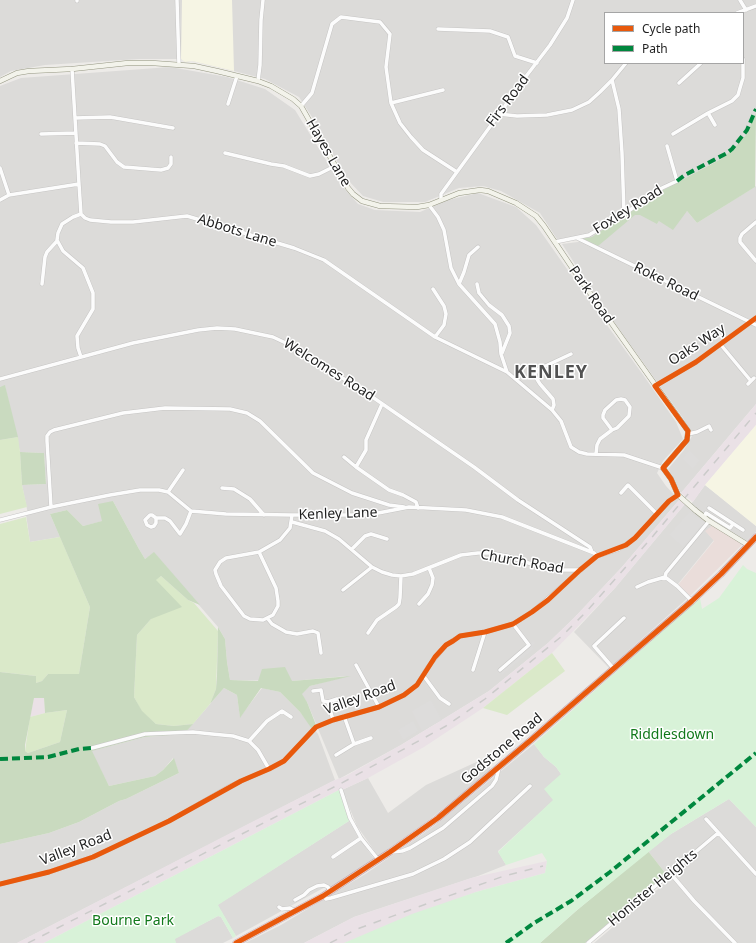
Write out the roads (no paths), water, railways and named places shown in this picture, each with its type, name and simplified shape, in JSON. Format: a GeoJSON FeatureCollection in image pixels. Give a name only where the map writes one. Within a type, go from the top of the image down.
{"type":"FeatureCollection","features":[{"type":"Feature","properties":{"kind":"highway","name":"Godstone Road"},"geometry":{"type":"LineString","coordinates":[[236,943],[324,896],[438,818],[500,767],[692,601],[721,574],[756,537]]}},
{"type":"Feature","properties":{"kind":"street"},"geometry":{"type":"LineString","coordinates":[[177,0],[178,65]]}},
{"type":"Feature","properties":{"kind":"street"},"geometry":{"type":"LineString","coordinates":[[258,81],[263,0]]}},
{"type":"Feature","properties":{"kind":"street","name":"Firs Road"},"geometry":{"type":"LineString","coordinates":[[441,200],[441,194],[514,92],[537,63],[567,18],[573,0]]}},
{"type":"Feature","properties":{"kind":"street"},"geometry":{"type":"LineString","coordinates":[[740,0],[746,10]]}},
{"type":"Feature","properties":{"kind":"street"},"geometry":{"type":"LineString","coordinates":[[740,12],[756,6]]}},
{"type":"Feature","properties":{"kind":"street"},"geometry":{"type":"LineString","coordinates":[[301,106],[312,93],[332,24],[341,17],[380,22],[390,34],[386,67],[391,103],[400,122],[423,150],[457,172]]}},
{"type":"Feature","properties":{"kind":"street"},"geometry":{"type":"LineString","coordinates":[[438,29],[490,31],[508,37],[515,56],[537,63]]}},
{"type":"Feature","properties":{"kind":"street","name":"Hayes Lane"},"geometry":{"type":"LineString","coordinates":[[0,81],[17,73],[29,71],[128,63],[194,66],[258,81],[271,86],[293,99],[301,106],[335,166],[353,194],[362,200],[380,206],[417,207],[429,205]]}},
{"type":"Feature","properties":{"kind":"street"},"geometry":{"type":"LineString","coordinates":[[499,114],[517,116],[547,115],[572,110],[589,102],[612,80],[625,64]]}},
{"type":"Feature","properties":{"kind":"street"},"geometry":{"type":"LineString","coordinates":[[679,83],[700,64]]}},
{"type":"Feature","properties":{"kind":"street"},"geometry":{"type":"LineString","coordinates":[[673,134],[708,113],[732,101],[738,95],[742,78],[743,64]]}},
{"type":"Feature","properties":{"kind":"street"},"geometry":{"type":"LineString","coordinates":[[42,284],[45,257],[47,252],[57,241],[58,233],[62,224],[81,214],[72,68]]}},
{"type":"Feature","properties":{"kind":"street"},"geometry":{"type":"LineString","coordinates":[[228,104],[237,76]]}},
{"type":"Feature","properties":{"kind":"street"},"geometry":{"type":"LineString","coordinates":[[612,80],[619,109],[624,214]]}},
{"type":"Feature","properties":{"kind":"street"},"geometry":{"type":"LineString","coordinates":[[391,103],[443,90]]}},
{"type":"Feature","properties":{"kind":"street"},"geometry":{"type":"LineString","coordinates":[[708,113],[715,125]]}},
{"type":"Feature","properties":{"kind":"street"},"geometry":{"type":"LineString","coordinates":[[75,118],[110,117],[173,128]]}},
{"type":"Feature","properties":{"kind":"street"},"geometry":{"type":"LineString","coordinates":[[41,134],[76,133]]}},
{"type":"Feature","properties":{"kind":"street"},"geometry":{"type":"LineString","coordinates":[[76,143],[100,144],[105,146],[117,162],[124,167],[161,170],[168,168],[172,157]]}},
{"type":"Feature","properties":{"kind":"street","name":"Foxley Road"},"geometry":{"type":"LineString","coordinates":[[555,242],[589,234],[624,214],[662,188],[677,181],[667,146]]}},
{"type":"Feature","properties":{"kind":"street"},"geometry":{"type":"LineString","coordinates":[[225,153],[284,166],[310,176],[319,174],[335,166]]}},
{"type":"Feature","properties":{"kind":"street"},"geometry":{"type":"LineString","coordinates":[[0,168],[9,195]]}},
{"type":"Feature","properties":{"kind":"street"},"geometry":{"type":"LineString","coordinates":[[0,200],[9,195],[78,184]]}},
{"type":"Feature","properties":{"kind":"street","name":"Park Road"},"geometry":{"type":"LineString","coordinates":[[429,205],[460,193],[472,190],[488,190],[516,203],[536,216],[655,386],[687,429],[688,434]]}},
{"type":"Feature","properties":{"kind":"street"},"geometry":{"type":"LineString","coordinates":[[429,205],[438,217],[444,230],[451,268],[458,284],[495,324],[500,342],[501,354],[507,372],[552,410],[561,421],[571,446],[579,452],[587,454],[624,455],[663,468],[671,479],[678,495],[704,517],[748,545]]}},
{"type":"Feature","properties":{"kind":"street","name":"Abbots Lane"},"geometry":{"type":"LineString","coordinates":[[81,214],[90,220],[112,222],[133,222],[187,216],[282,244],[324,260],[435,338],[507,372]]}},
{"type":"Feature","properties":{"kind":"street"},"geometry":{"type":"LineString","coordinates":[[756,222],[742,234],[740,242],[756,261]]}},
{"type":"Feature","properties":{"kind":"street","name":"Roke Road"},"geometry":{"type":"LineString","coordinates":[[577,238],[756,326]]}},
{"type":"Feature","properties":{"kind":"street"},"geometry":{"type":"LineString","coordinates":[[57,241],[63,251],[83,268],[93,293],[93,310],[77,336],[78,348],[81,357]]}},
{"type":"Feature","properties":{"kind":"street"},"geometry":{"type":"LineString","coordinates":[[458,284],[464,272],[468,256],[478,247]]}},
{"type":"Feature","properties":{"kind":"street"},"geometry":{"type":"LineString","coordinates":[[477,284],[479,293],[489,305],[502,315],[509,326],[510,333],[501,354]]}},
{"type":"Feature","properties":{"kind":"street"},"geometry":{"type":"LineString","coordinates":[[433,288],[444,306],[446,314],[444,325],[435,338]]}},
{"type":"Feature","properties":{"kind":"street","name":"Oaks Way"},"geometry":{"type":"LineString","coordinates":[[655,386],[696,362],[750,324],[756,318]]}},
{"type":"Feature","properties":{"kind":"street","name":"Welcomes Road"},"geometry":{"type":"LineString","coordinates":[[0,379],[126,345],[180,333],[217,328],[235,329],[273,336],[282,340],[382,404],[474,467],[518,500],[590,547],[592,552]]}},
{"type":"Feature","properties":{"kind":"street"},"geometry":{"type":"LineString","coordinates":[[720,345],[750,383],[754,378]]}},
{"type":"Feature","properties":{"kind":"street"},"geometry":{"type":"LineString","coordinates":[[552,410],[554,405],[553,399],[535,376],[537,370],[571,354]]}},
{"type":"Feature","properties":{"kind":"street"},"geometry":{"type":"LineString","coordinates":[[596,454],[598,442],[612,430],[617,428],[629,416],[630,408],[625,400],[616,400],[605,410],[603,418],[612,430]]}},
{"type":"Feature","properties":{"kind":"street"},"geometry":{"type":"LineString","coordinates":[[356,467],[366,450],[366,440],[382,404]]}},
{"type":"Feature","properties":{"kind":"street"},"geometry":{"type":"LineString","coordinates":[[51,507],[47,441],[47,436],[50,432],[123,413],[165,408],[230,409],[247,413],[260,421],[313,473],[352,493],[389,505],[409,507]]}},
{"type":"Feature","properties":{"kind":"street"},"geometry":{"type":"LineString","coordinates":[[663,468],[687,440],[688,434],[697,432],[704,428],[710,428],[708,421]]}},
{"type":"Feature","properties":{"kind":"street"},"geometry":{"type":"LineString","coordinates":[[344,457],[389,490],[416,502],[418,508]]}},
{"type":"Feature","properties":{"kind":"street"},"geometry":{"type":"LineString","coordinates":[[168,492],[183,470]]}},
{"type":"Feature","properties":{"kind":"street"},"geometry":{"type":"LineString","coordinates":[[621,493],[628,486],[657,514]]}},
{"type":"Feature","properties":{"kind":"street"},"geometry":{"type":"LineString","coordinates":[[222,488],[234,489],[250,499],[264,515]]}},
{"type":"Feature","properties":{"kind":"street"},"geometry":{"type":"LineString","coordinates":[[0,520],[51,507],[140,490],[159,490],[168,492],[191,511],[180,534],[170,521],[160,517],[156,518]]}},
{"type":"Feature","properties":{"kind":"street"},"geometry":{"type":"LineString","coordinates":[[597,556],[614,551],[635,539],[669,501],[678,495]]}},
{"type":"Feature","properties":{"kind":"street","name":"Kenley Lane"},"geometry":{"type":"LineString","coordinates":[[191,511],[226,514],[292,515],[368,514],[409,507],[466,510],[502,517],[592,552],[597,556]]}},
{"type":"Feature","properties":{"kind":"street"},"geometry":{"type":"LineString","coordinates":[[709,508],[743,530]]}},
{"type":"Feature","properties":{"kind":"street"},"geometry":{"type":"LineString","coordinates":[[704,517],[706,513],[730,528],[733,524]]}},
{"type":"Feature","properties":{"kind":"street"},"geometry":{"type":"LineString","coordinates":[[259,552],[276,588],[278,595],[278,606],[273,615],[268,619],[257,620],[244,616],[221,586],[216,574],[217,566],[222,560],[259,552],[280,540],[288,532],[292,522],[292,515]]}},
{"type":"Feature","properties":{"kind":"street"},"geometry":{"type":"LineString","coordinates":[[637,587],[664,577],[710,521]]}},
{"type":"Feature","properties":{"kind":"street","name":"Church Road"},"geometry":{"type":"LineString","coordinates":[[292,522],[325,531],[339,539],[372,567],[382,572],[401,576],[414,574],[469,553],[490,553],[521,560],[550,570],[580,570]]}},
{"type":"Feature","properties":{"kind":"street"},"geometry":{"type":"LineString","coordinates":[[352,549],[365,536],[371,534],[387,539]]}},
{"type":"Feature","properties":{"kind":"street","name":"Valley Road"},"geometry":{"type":"LineString","coordinates":[[0,884],[49,872],[93,857],[169,821],[241,781],[269,769],[284,760],[316,727],[344,716],[379,707],[404,695],[413,689],[446,645],[460,636],[485,632],[513,624],[548,600],[597,556]]}},
{"type":"Feature","properties":{"kind":"street"},"geometry":{"type":"LineString","coordinates":[[343,590],[372,567]]}},
{"type":"Feature","properties":{"kind":"street"},"geometry":{"type":"LineString","coordinates":[[420,604],[432,586],[433,578],[429,568]]}},
{"type":"Feature","properties":{"kind":"street"},"geometry":{"type":"LineString","coordinates":[[368,633],[377,620],[399,604],[401,576]]}},
{"type":"Feature","properties":{"kind":"street"},"geometry":{"type":"LineString","coordinates":[[664,577],[677,586],[692,601]]}},
{"type":"Feature","properties":{"kind":"street"},"geometry":{"type":"LineString","coordinates":[[614,669],[594,646],[624,618]]}},
{"type":"Feature","properties":{"kind":"street"},"geometry":{"type":"LineString","coordinates":[[268,619],[272,624],[286,632],[297,634],[313,631],[318,633],[321,653]]}},
{"type":"Feature","properties":{"kind":"street"},"geometry":{"type":"LineString","coordinates":[[500,670],[529,645],[513,624]]}},
{"type":"Feature","properties":{"kind":"street"},"geometry":{"type":"LineString","coordinates":[[473,670],[485,632]]}},
{"type":"Feature","properties":{"kind":"street"},"geometry":{"type":"LineString","coordinates":[[356,665],[379,707]]}},
{"type":"Feature","properties":{"kind":"street"},"geometry":{"type":"LineString","coordinates":[[423,675],[440,698],[449,704]]}},
{"type":"Feature","properties":{"kind":"street"},"geometry":{"type":"LineString","coordinates":[[313,691],[321,690],[323,701],[328,702],[337,698]]}},
{"type":"Feature","properties":{"kind":"street"},"geometry":{"type":"LineString","coordinates":[[328,702],[333,720]]}},
{"type":"Feature","properties":{"kind":"street"},"geometry":{"type":"LineString","coordinates":[[249,741],[267,721],[282,711],[291,717]]}},
{"type":"Feature","properties":{"kind":"street"},"geometry":{"type":"LineString","coordinates":[[344,716],[354,744]]}},
{"type":"Feature","properties":{"kind":"street"},"geometry":{"type":"LineString","coordinates":[[92,748],[145,734],[193,732],[209,733],[233,736],[249,741],[258,750],[269,769]]}},
{"type":"Feature","properties":{"kind":"street"},"geometry":{"type":"LineString","coordinates":[[336,755],[354,744],[371,738]]}},
{"type":"Feature","properties":{"kind":"street","name":"Godstone Road"},"geometry":{"type":"LineString","coordinates":[[390,852],[402,851],[410,848],[443,828],[492,786],[496,780],[500,767]]}},
{"type":"Feature","properties":{"kind":"street"},"geometry":{"type":"LineString","coordinates":[[324,896],[326,899],[331,898],[413,874],[444,859],[470,842],[530,786]]}},
{"type":"Feature","properties":{"kind":"street"},"geometry":{"type":"LineString","coordinates":[[341,790],[350,818],[361,838],[377,858],[377,861]]}},
{"type":"Feature","properties":{"kind":"street"},"geometry":{"type":"LineString","coordinates":[[706,819],[756,874]]}},
{"type":"Feature","properties":{"kind":"street","name":"Honister Heights"},"geometry":{"type":"LineString","coordinates":[[588,943],[718,833]]}},
{"type":"Feature","properties":{"kind":"street"},"geometry":{"type":"LineString","coordinates":[[333,857],[361,838]]}},
{"type":"Feature","properties":{"kind":"street"},"geometry":{"type":"LineString","coordinates":[[671,874],[694,901],[735,943]]}},
{"type":"Feature","properties":{"kind":"street"},"geometry":{"type":"LineString","coordinates":[[295,900],[317,886],[324,885],[328,887],[330,892]]}},
{"type":"Feature","properties":{"kind":"street"},"geometry":{"type":"LineString","coordinates":[[279,907],[282,909],[290,908],[295,911]]}},
{"type":"Feature","properties":{"kind":"railway"},"geometry":{"type":"LineString","coordinates":[[28,943],[338,785],[446,726],[485,699],[562,636],[586,612],[653,536],[756,413]]}},
{"type":"Feature","properties":{"kind":"railway"},"geometry":{"type":"LineString","coordinates":[[330,943],[357,929],[504,876],[543,866]]}},
{"type":"Feature","properties":{"kind":"district","name":"KENLEY"},"geometry":{"type":"Point","coordinates":[551,373]}},
{"type":"Feature","properties":{"kind":"park label","name":"Riddlesdown"},"geometry":{"type":"Point","coordinates":[672,735]}},
{"type":"Feature","properties":{"kind":"park label","name":"Bourne Park"},"geometry":{"type":"Point","coordinates":[133,921]}}]}
